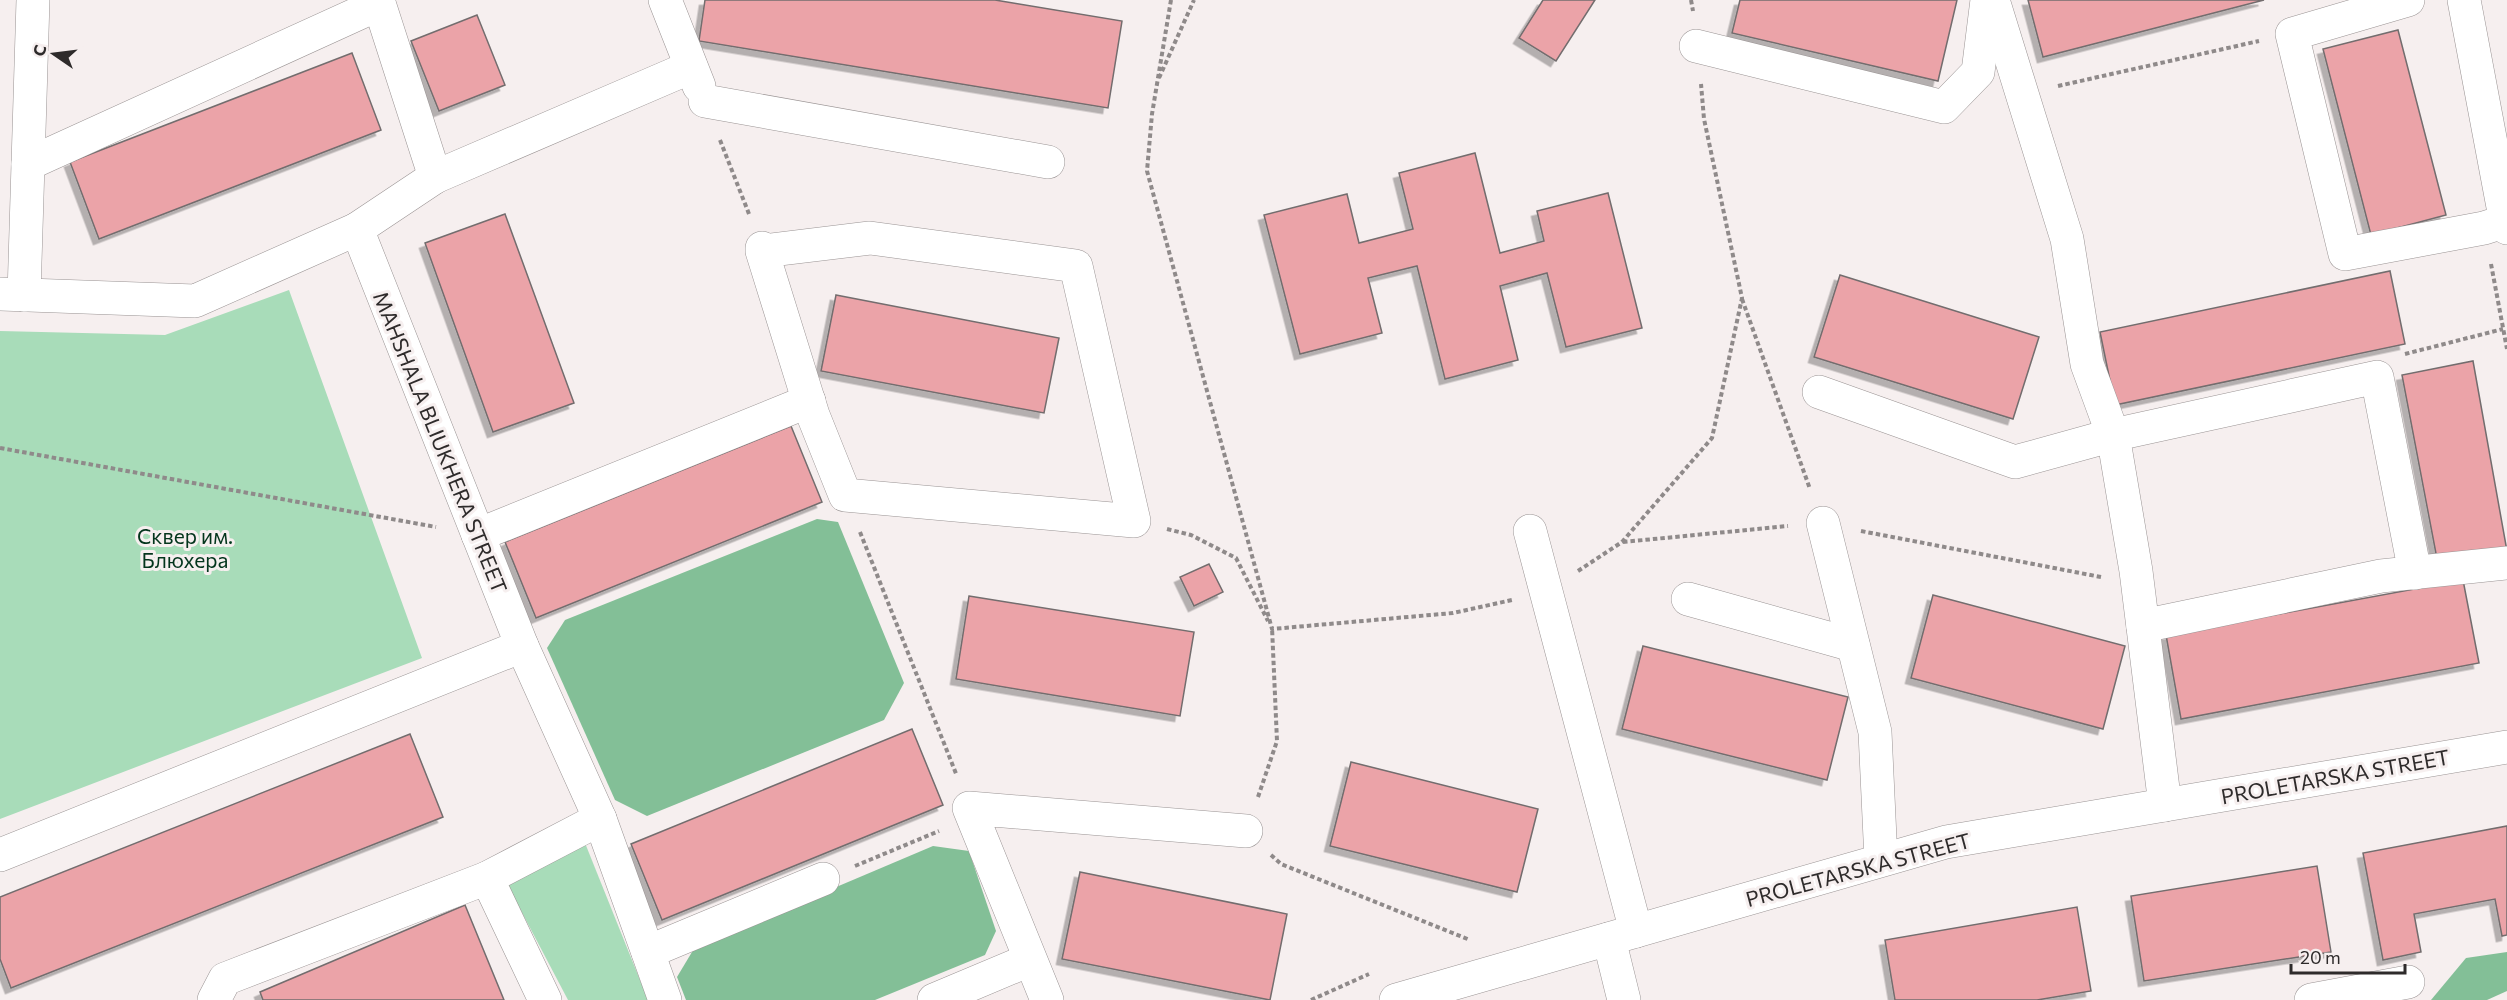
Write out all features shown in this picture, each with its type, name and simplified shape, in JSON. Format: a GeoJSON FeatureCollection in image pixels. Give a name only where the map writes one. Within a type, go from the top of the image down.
{"type":"FeatureCollection","features":[{"type":"Feature","properties":{"kind":"street"},"geometry":{"type":"LineString","coordinates":[[33,0],[28,164],[12,294],[195,301],[357,229],[435,177],[692,67]]}},
{"type":"Feature","properties":{"kind":"street"},"geometry":{"type":"LineString","coordinates":[[665,0],[710,112],[1048,162]]}},
{"type":"Feature","properties":{"kind":"street"},"geometry":{"type":"LineString","coordinates":[[1696,46],[1944,107],[1978,72],[1987,0]]}},
{"type":"Feature","properties":{"kind":"street"},"geometry":{"type":"LineString","coordinates":[[1993,0],[2067,239],[2087,364],[2114,435],[2138,585],[2165,805]]}},
{"type":"Feature","properties":{"kind":"street"},"geometry":{"type":"LineString","coordinates":[[2408,0],[2292,33],[2345,254],[2506,224],[2464,0]]}},
{"type":"Feature","properties":{"kind":"street"},"geometry":{"type":"LineString","coordinates":[[28,164],[379,2],[435,177]]}},
{"type":"Feature","properties":{"kind":"street","name":"MAHSHALA BLIUKHERA STREET"},"geometry":{"type":"LineString","coordinates":[[357,229],[522,646],[600,819],[665,1000]]}},
{"type":"Feature","properties":{"kind":"street"},"geometry":{"type":"LineString","coordinates":[[870,238],[1076,266],[1134,521],[845,495],[809,401],[762,249],[870,238]]}},
{"type":"Feature","properties":{"kind":"street"},"geometry":{"type":"LineString","coordinates":[[1819,392],[2015,462],[2114,435],[2377,377],[2415,573]]}},
{"type":"Feature","properties":{"kind":"street"},"geometry":{"type":"LineString","coordinates":[[478,535],[809,401]]}},
{"type":"Feature","properties":{"kind":"street"},"geometry":{"type":"LineString","coordinates":[[1822,523],[1875,732],[1881,860]]}},
{"type":"Feature","properties":{"kind":"street"},"geometry":{"type":"LineString","coordinates":[[1530,531],[1546,592],[1623,935],[1624,1000]]}},
{"type":"Feature","properties":{"kind":"street"},"geometry":{"type":"LineString","coordinates":[[2143,626],[2381,576],[2507,563]]}},
{"type":"Feature","properties":{"kind":"street"},"geometry":{"type":"LineString","coordinates":[[1688,599],[1853,645]]}},
{"type":"Feature","properties":{"kind":"street"},"geometry":{"type":"LineString","coordinates":[[0,855],[522,646]]}},
{"type":"Feature","properties":{"kind":"street","name":"PROLETARSKA STREET"},"geometry":{"type":"LineString","coordinates":[[1396,1000],[1946,842],[2507,747]]}},
{"type":"Feature","properties":{"kind":"street"},"geometry":{"type":"LineString","coordinates":[[1047,1000],[969,808],[1246,831]]}},
{"type":"Feature","properties":{"kind":"street"},"geometry":{"type":"LineString","coordinates":[[214,1000],[225,979],[486,878],[600,819]]}},
{"type":"Feature","properties":{"kind":"street"},"geometry":{"type":"LineString","coordinates":[[486,878],[545,1000]]}},
{"type":"Feature","properties":{"kind":"street"},"geometry":{"type":"LineString","coordinates":[[648,952],[823,879]]}},
{"type":"Feature","properties":{"kind":"street"},"geometry":{"type":"LineString","coordinates":[[934,1000],[1029,960]]}},
{"type":"Feature","properties":{"kind":"street"},"geometry":{"type":"LineString","coordinates":[[2311,1000],[2408,982]]}},
{"type":"Feature","properties":{"kind":"path"},"geometry":{"type":"LineString","coordinates":[[1171,0],[1157,84],[1147,171],[1272,629],[1277,741],[1246,831],[1281,864],[1473,941]]}},
{"type":"Feature","properties":{"kind":"path"},"geometry":{"type":"LineString","coordinates":[[1157,84],[1194,0]]}},
{"type":"Feature","properties":{"kind":"path"},"geometry":{"type":"LineString","coordinates":[[1691,0],[1704,119],[1742,298],[1822,523]]}},
{"type":"Feature","properties":{"kind":"path"},"geometry":{"type":"LineString","coordinates":[[2022,94],[2292,33]]}},
{"type":"Feature","properties":{"kind":"path"},"geometry":{"type":"LineString","coordinates":[[710,112],[762,249]]}},
{"type":"Feature","properties":{"kind":"path"},"geometry":{"type":"LineString","coordinates":[[1272,629],[1453,613],[1546,592],[1622,542],[1712,438],[1742,298]]}},
{"type":"Feature","properties":{"kind":"path"},"geometry":{"type":"LineString","coordinates":[[2377,377],[2378,362],[2503,328],[2507,349]]}},
{"type":"Feature","properties":{"kind":"path"},"geometry":{"type":"LineString","coordinates":[[0,448],[478,535]]}},
{"type":"Feature","properties":{"kind":"path"},"geometry":{"type":"LineString","coordinates":[[823,879],[954,825],[969,808],[845,495]]}},
{"type":"Feature","properties":{"kind":"path"},"geometry":{"type":"LineString","coordinates":[[1134,521],[1191,535],[1236,558],[1272,629]]}},
{"type":"Feature","properties":{"kind":"path"},"geometry":{"type":"LineString","coordinates":[[1622,542],[1822,523],[2138,585]]}},
{"type":"Feature","properties":{"kind":"green space","name":"Сквер им. Блюхера"},"geometry":{"type":"Polygon","coordinates":[[[289,290],[422,658],[0,819],[0,331],[165,335],[289,290]]]}},
{"type":"Feature","properties":{"kind":"green space"},"geometry":{"type":"Polygon","coordinates":[[[817,519],[838,522],[904,683],[884,720],[647,816],[615,800],[547,648],[565,620],[817,519]]]}},
{"type":"Feature","properties":{"kind":"green space"},"geometry":{"type":"Polygon","coordinates":[[[583,838],[648,1000],[568,1000],[507,884],[583,838]]]}},
{"type":"Feature","properties":{"kind":"green space"},"geometry":{"type":"Polygon","coordinates":[[[933,846],[969,851],[996,931],[985,955],[875,1000],[686,1000],[677,977],[695,947],[933,846]]]}},
{"type":"Feature","properties":{"kind":"green space"},"geometry":{"type":"Polygon","coordinates":[[[2507,952],[2507,991],[2487,1000],[2431,1000],[2466,958],[2507,952]]]}},
{"type":"Feature","properties":{"kind":"building"},"geometry":{"type":"Polygon","coordinates":[[[705,0],[995,0],[1122,21],[1108,108],[699,41],[705,0]]]}},
{"type":"Feature","properties":{"kind":"building"},"geometry":{"type":"Polygon","coordinates":[[[1543,0],[1595,0],[1556,61],[1519,38],[1543,0]]]}},
{"type":"Feature","properties":{"kind":"building"},"geometry":{"type":"Polygon","coordinates":[[[1740,0],[1957,0],[1938,81],[1732,33],[1740,0]]]}},
{"type":"Feature","properties":{"kind":"building"},"geometry":{"type":"Polygon","coordinates":[[[2028,0],[2264,0],[2043,57],[2028,0]]]}},
{"type":"Feature","properties":{"kind":"building"},"geometry":{"type":"Polygon","coordinates":[[[477,15],[505,85],[439,111],[411,41],[477,15]]]}},
{"type":"Feature","properties":{"kind":"building"},"geometry":{"type":"Polygon","coordinates":[[[2398,30],[2446,215],[2371,235],[2323,49],[2398,30]]]}},
{"type":"Feature","properties":{"kind":"building"},"geometry":{"type":"Polygon","coordinates":[[[352,53],[381,130],[99,239],[70,162],[352,53]]]}},
{"type":"Feature","properties":{"kind":"building"},"geometry":{"type":"Polygon","coordinates":[[[1475,153],[1500,253],[1544,241],[1537,211],[1608,193],[1642,328],[1566,347],[1547,273],[1500,286],[1518,360],[1445,379],[1417,266],[1368,278],[1382,333],[1300,354],[1264,215],[1347,194],[1359,243],[1413,229],[1399,173],[1475,153]]]}},
{"type":"Feature","properties":{"kind":"building"},"geometry":{"type":"Polygon","coordinates":[[[505,214],[574,403],[493,432],[425,243],[505,214]]]}},
{"type":"Feature","properties":{"kind":"building"},"geometry":{"type":"Polygon","coordinates":[[[2390,271],[2405,344],[2115,405],[2100,332],[2390,271]]]}},
{"type":"Feature","properties":{"kind":"building"},"geometry":{"type":"Polygon","coordinates":[[[1840,275],[2039,337],[2013,419],[1814,357],[1840,275]]]}},
{"type":"Feature","properties":{"kind":"building"},"geometry":{"type":"Polygon","coordinates":[[[836,295],[1059,338],[1044,413],[821,371],[836,295]]]}},
{"type":"Feature","properties":{"kind":"building"},"geometry":{"type":"Polygon","coordinates":[[[2473,361],[2507,551],[2438,564],[2402,375],[2473,361]]]}},
{"type":"Feature","properties":{"kind":"building"},"geometry":{"type":"Polygon","coordinates":[[[791,426],[822,502],[536,618],[505,542],[791,426]]]}},
{"type":"Feature","properties":{"kind":"building"},"geometry":{"type":"Polygon","coordinates":[[[1209,564],[1223,592],[1194,606],[1180,577],[1209,564]]]}},
{"type":"Feature","properties":{"kind":"building"},"geometry":{"type":"Polygon","coordinates":[[[2463,580],[2479,663],[2181,719],[2166,635],[2463,580]]]}},
{"type":"Feature","properties":{"kind":"building"},"geometry":{"type":"Polygon","coordinates":[[[1933,595],[2125,646],[2103,729],[1911,678],[1933,595]]]}},
{"type":"Feature","properties":{"kind":"building"},"geometry":{"type":"Polygon","coordinates":[[[969,596],[1194,632],[1180,716],[956,679],[969,596]]]}},
{"type":"Feature","properties":{"kind":"building"},"geometry":{"type":"Polygon","coordinates":[[[1643,646],[1848,697],[1827,780],[1622,729],[1643,646]]]}},
{"type":"Feature","properties":{"kind":"building"},"geometry":{"type":"Polygon","coordinates":[[[912,729],[943,805],[662,920],[631,844],[912,729]]]}},
{"type":"Feature","properties":{"kind":"building"},"geometry":{"type":"Polygon","coordinates":[[[410,734],[443,817],[11,988],[0,959],[0,897],[410,734]]]}},
{"type":"Feature","properties":{"kind":"building"},"geometry":{"type":"Polygon","coordinates":[[[1351,762],[1538,809],[1517,892],[1330,846],[1351,762]]]}},
{"type":"Feature","properties":{"kind":"building"},"geometry":{"type":"Polygon","coordinates":[[[2507,826],[2507,935],[2502,936],[2495,899],[2414,914],[2421,952],[2383,960],[2363,853],[2507,826]]]}},
{"type":"Feature","properties":{"kind":"building"},"geometry":{"type":"Polygon","coordinates":[[[2317,866],[2331,952],[2144,981],[2131,896],[2317,866]]]}},
{"type":"Feature","properties":{"kind":"building"},"geometry":{"type":"Polygon","coordinates":[[[1080,872],[1287,914],[1270,1000],[1062,959],[1080,872]]]}},
{"type":"Feature","properties":{"kind":"building"},"geometry":{"type":"Polygon","coordinates":[[[465,905],[504,1000],[263,1000],[260,992],[465,905]]]}},
{"type":"Feature","properties":{"kind":"building"},"geometry":{"type":"Polygon","coordinates":[[[2077,907],[2091,991],[2037,1000],[1895,1000],[1885,940],[2077,907]]]}}]}
